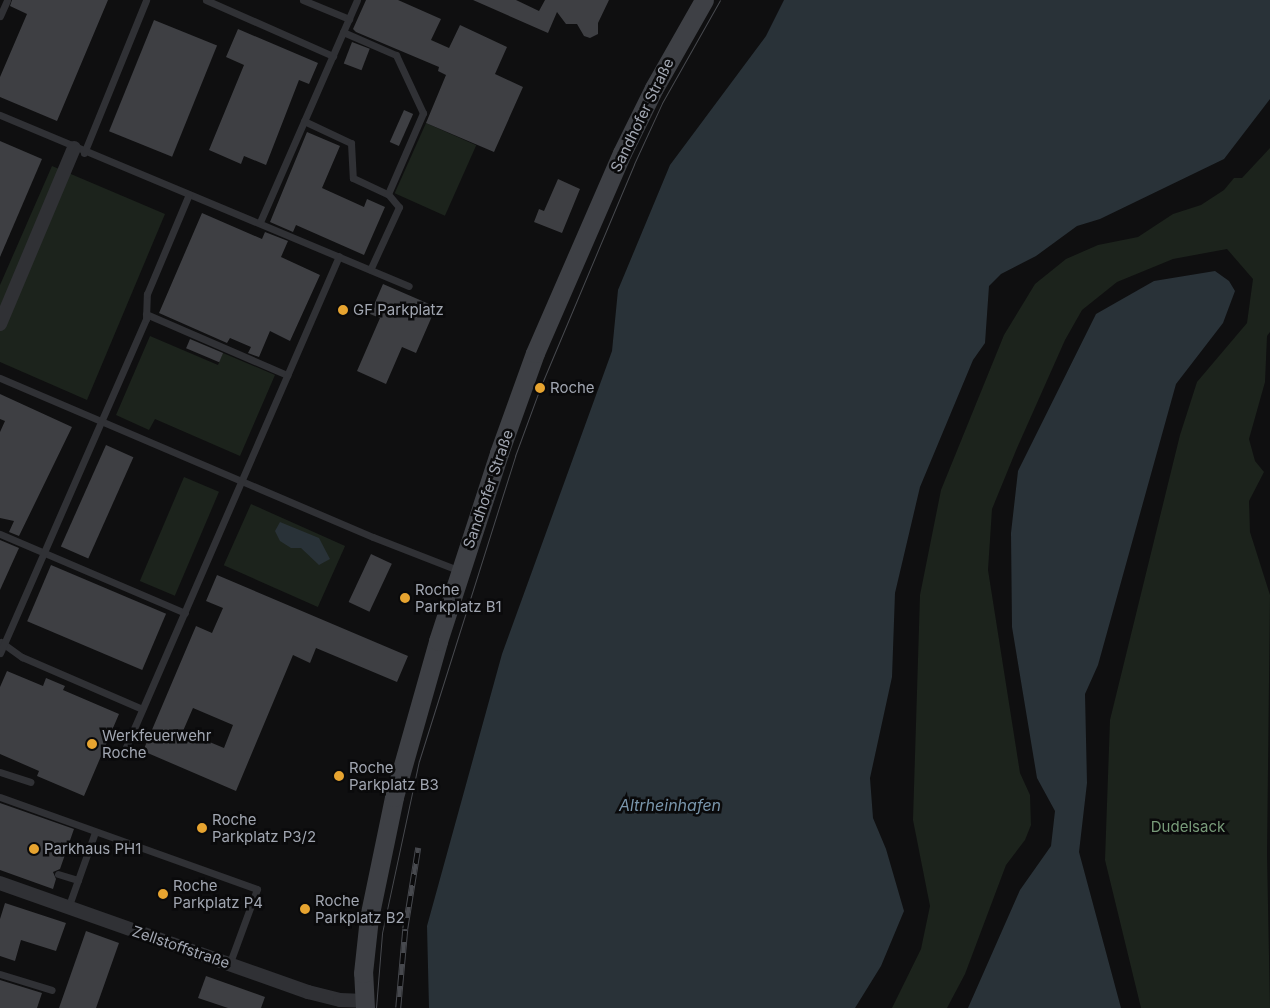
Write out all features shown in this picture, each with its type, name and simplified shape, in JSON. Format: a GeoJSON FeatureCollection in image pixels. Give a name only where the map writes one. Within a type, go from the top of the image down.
{"type":"FeatureCollection","features":[{"type":"Feature","properties":{"kind":"street","name":"Sandhofer Straße"},"geometry":{"type":"LineString","coordinates":[[365,1004],[363,973],[369,918],[392,806],[460,571],[522,389],[570,270],[654,88],[704,0]]}},
{"type":"Feature","properties":{"kind":"street"},"geometry":{"type":"LineString","coordinates":[[0,324],[79,150]]}},
{"type":"Feature","properties":{"kind":"street","name":"Zellstoffstraße"},"geometry":{"type":"LineString","coordinates":[[0,883],[308,992],[365,1004]]}},
{"type":"Feature","properties":{"kind":"lane"},"geometry":{"type":"LineString","coordinates":[[0,16],[7,0]]}},
{"type":"Feature","properties":{"kind":"lane"},"geometry":{"type":"LineString","coordinates":[[79,150],[146,0]]}},
{"type":"Feature","properties":{"kind":"lane"},"geometry":{"type":"LineString","coordinates":[[206,0],[333,56]]}},
{"type":"Feature","properties":{"kind":"lane"},"geometry":{"type":"LineString","coordinates":[[303,0],[349,19]]}},
{"type":"Feature","properties":{"kind":"lane"},"geometry":{"type":"LineString","coordinates":[[260,222],[357,0]]}},
{"type":"Feature","properties":{"kind":"lane"},"geometry":{"type":"LineString","coordinates":[[343,32],[396,55],[423,113],[388,194]]}},
{"type":"Feature","properties":{"kind":"lane"},"geometry":{"type":"LineString","coordinates":[[0,115],[79,150],[260,222],[409,286]]}},
{"type":"Feature","properties":{"kind":"lane"},"geometry":{"type":"LineString","coordinates":[[304,121],[351,143],[353,178],[388,194],[399,207],[370,270]]}},
{"type":"Feature","properties":{"kind":"lane"},"geometry":{"type":"LineString","coordinates":[[0,653],[2,643],[146,314],[146,294],[189,194]]}},
{"type":"Feature","properties":{"kind":"lane"},"geometry":{"type":"LineString","coordinates":[[126,747],[338,256]]}},
{"type":"Feature","properties":{"kind":"lane"},"geometry":{"type":"LineString","coordinates":[[146,314],[287,375]]}},
{"type":"Feature","properties":{"kind":"lane"},"geometry":{"type":"LineString","coordinates":[[0,378],[100,422],[460,571]]}},
{"type":"Feature","properties":{"kind":"lane"},"geometry":{"type":"LineString","coordinates":[[0,534],[185,613]]}},
{"type":"Feature","properties":{"kind":"lane"},"geometry":{"type":"LineString","coordinates":[[2,643],[22,658],[142,709]]}},
{"type":"Feature","properties":{"kind":"lane"},"geometry":{"type":"LineString","coordinates":[[0,772],[30,782]]}},
{"type":"Feature","properties":{"kind":"lane"},"geometry":{"type":"LineString","coordinates":[[0,797],[257,889],[230,964]]}},
{"type":"Feature","properties":{"kind":"lane"},"geometry":{"type":"LineString","coordinates":[[68,908],[95,832]]}},
{"type":"Feature","properties":{"kind":"lane"},"geometry":{"type":"LineString","coordinates":[[58,874],[78,880]]}},
{"type":"Feature","properties":{"kind":"lane"},"geometry":{"type":"LineString","coordinates":[[0,974],[52,990]]}},
{"type":"Feature","properties":{"kind":"green space"},"geometry":{"type":"Polygon","coordinates":[[[426,123],[476,145],[445,216],[395,193],[426,123]]]}},
{"type":"Feature","properties":{"kind":"green space","name":"Dudelsack"},"geometry":{"type":"Polygon","coordinates":[[[1270,148],[1270,332],[1267,336],[1265,382],[1249,439],[1255,461],[1264,472],[1249,501],[1250,532],[1270,595],[1267,854],[1270,1008],[1141,1008],[1105,860],[1110,720],[1180,435],[1197,382],[1247,323],[1253,279],[1227,249],[1173,259],[1117,282],[1082,310],[1065,340],[1017,448],[992,509],[988,570],[1020,773],[1030,795],[1031,825],[1025,840],[1006,865],[965,974],[947,1008],[892,1008],[921,949],[930,906],[913,820],[920,595],[941,490],[1004,335],[1035,284],[1066,259],[1098,245],[1138,237],[1173,214],[1201,205],[1224,190],[1234,178],[1242,178],[1270,148]]]}},
{"type":"Feature","properties":{"kind":"green space"},"geometry":{"type":"Polygon","coordinates":[[[52,166],[165,214],[87,400],[0,362],[0,285],[52,166]]]}},
{"type":"Feature","properties":{"kind":"green space"},"geometry":{"type":"Polygon","coordinates":[[[150,336],[218,365],[223,353],[275,375],[240,456],[155,419],[149,430],[116,415],[150,336]]]}},
{"type":"Feature","properties":{"kind":"green space"},"geometry":{"type":"Polygon","coordinates":[[[184,477],[219,492],[175,596],[140,581],[184,477]]]}},
{"type":"Feature","properties":{"kind":"green space"},"geometry":{"type":"Polygon","coordinates":[[[251,504],[345,546],[318,607],[224,565],[251,504]]]}},
{"type":"Feature","properties":{"kind":"water","name":"Altrheinhafen"},"geometry":{"type":"Polygon","coordinates":[[[784,0],[1270,0],[1270,99],[1224,159],[1100,219],[1077,226],[1036,256],[1001,274],[989,286],[985,343],[973,360],[920,487],[895,593],[892,677],[870,778],[873,818],[886,849],[904,911],[881,966],[855,1008],[429,1008],[427,926],[502,654],[612,351],[618,290],[670,165],[766,36],[784,0]]]}},
{"type":"Feature","properties":{"kind":"water"},"geometry":{"type":"Polygon","coordinates":[[[1215,271],[1229,281],[1235,291],[1223,323],[1176,384],[1098,665],[1085,694],[1087,783],[1079,852],[1121,1008],[968,1008],[1020,890],[1051,846],[1055,811],[1037,778],[1012,627],[1011,533],[1018,471],[1096,314],[1154,281],[1215,271]]]}},
{"type":"Feature","properties":{"kind":"water"},"geometry":{"type":"Polygon","coordinates":[[[280,522],[319,538],[330,559],[319,565],[301,548],[291,548],[280,541],[275,531],[280,522]]]}},
{"type":"Feature","properties":{"kind":"building"},"geometry":{"type":"Polygon","coordinates":[[[12,0],[108,0],[57,121],[0,97],[0,77],[27,14],[10,6],[12,0]]]}},
{"type":"Feature","properties":{"kind":"building"},"geometry":{"type":"Polygon","coordinates":[[[366,0],[398,0],[441,19],[431,40],[449,48],[460,25],[507,47],[495,74],[523,87],[494,152],[426,123],[446,75],[438,71],[439,67],[356,32],[353,29],[366,0]]]}},
{"type":"Feature","properties":{"kind":"building"},"geometry":{"type":"Polygon","coordinates":[[[473,0],[516,0],[539,11],[545,0],[609,0],[598,23],[598,34],[590,38],[584,36],[577,24],[566,24],[557,12],[548,33],[473,0]]]}},
{"type":"Feature","properties":{"kind":"building"},"geometry":{"type":"Polygon","coordinates":[[[154,20],[217,45],[172,157],[109,131],[154,20]]]}},
{"type":"Feature","properties":{"kind":"building"},"geometry":{"type":"Polygon","coordinates":[[[238,29],[318,63],[309,84],[299,80],[266,165],[244,156],[241,164],[209,150],[244,65],[226,57],[238,29]]]}},
{"type":"Feature","properties":{"kind":"building"},"geometry":{"type":"Polygon","coordinates":[[[352,42],[370,49],[361,70],[344,63],[352,42]]]}},
{"type":"Feature","properties":{"kind":"building"},"geometry":{"type":"Polygon","coordinates":[[[404,110],[413,114],[399,146],[390,142],[404,110]]]}},
{"type":"Feature","properties":{"kind":"building"},"geometry":{"type":"Polygon","coordinates":[[[307,132],[340,146],[322,188],[364,207],[367,199],[385,207],[364,255],[296,225],[293,232],[270,222],[307,132]]]}},
{"type":"Feature","properties":{"kind":"building"},"geometry":{"type":"Polygon","coordinates":[[[0,141],[42,159],[0,257],[0,141]]]}},
{"type":"Feature","properties":{"kind":"building"},"geometry":{"type":"Polygon","coordinates":[[[558,179],[580,189],[562,233],[534,222],[539,209],[544,211],[558,179]]]}},
{"type":"Feature","properties":{"kind":"building"},"geometry":{"type":"Polygon","coordinates":[[[202,213],[262,239],[265,232],[288,241],[281,257],[320,275],[290,341],[270,331],[259,357],[248,353],[251,347],[230,338],[227,343],[159,313],[202,213]]]}},
{"type":"Feature","properties":{"kind":"building"},"geometry":{"type":"Polygon","coordinates":[[[383,284],[436,307],[416,353],[402,347],[386,384],[357,371],[380,318],[370,314],[383,284]]]}},
{"type":"Feature","properties":{"kind":"building"},"geometry":{"type":"Polygon","coordinates":[[[190,339],[223,353],[219,362],[186,348],[190,339]]]}},
{"type":"Feature","properties":{"kind":"building"},"geometry":{"type":"Polygon","coordinates":[[[0,394],[72,427],[19,536],[9,532],[14,521],[0,518],[0,432],[5,421],[0,419],[0,394]]]}},
{"type":"Feature","properties":{"kind":"building"},"geometry":{"type":"Polygon","coordinates":[[[106,445],[133,457],[88,559],[61,546],[106,445]]]}},
{"type":"Feature","properties":{"kind":"building"},"geometry":{"type":"Polygon","coordinates":[[[0,540],[19,548],[0,590],[0,540]]]}},
{"type":"Feature","properties":{"kind":"building"},"geometry":{"type":"Polygon","coordinates":[[[371,554],[392,564],[369,612],[349,602],[371,554]]]}},
{"type":"Feature","properties":{"kind":"building"},"geometry":{"type":"Polygon","coordinates":[[[51,565],[166,614],[142,670],[27,621],[51,565]]]}},
{"type":"Feature","properties":{"kind":"building"},"geometry":{"type":"Polygon","coordinates":[[[217,575],[408,656],[397,682],[316,648],[310,663],[293,655],[236,791],[143,751],[196,626],[212,633],[223,608],[206,601],[217,575]],[[193,708],[183,731],[224,748],[233,725],[193,708]]]}},
{"type":"Feature","properties":{"kind":"building"},"geometry":{"type":"Polygon","coordinates":[[[7,671],[43,686],[46,678],[65,686],[63,690],[119,714],[84,796],[37,776],[39,771],[0,754],[0,687],[7,671]]]}},
{"type":"Feature","properties":{"kind":"building","name":"Parkhaus PH1"},"geometry":{"type":"Polygon","coordinates":[[[0,803],[74,829],[60,869],[53,872],[56,879],[53,889],[0,870],[0,803]]]}},
{"type":"Feature","properties":{"kind":"building"},"geometry":{"type":"Polygon","coordinates":[[[5,903],[66,923],[56,951],[21,940],[15,961],[0,956],[0,919],[5,903]]]}},
{"type":"Feature","properties":{"kind":"building"},"geometry":{"type":"Polygon","coordinates":[[[86,931],[119,943],[96,1008],[59,1008],[86,931]]]}},
{"type":"Feature","properties":{"kind":"building"},"geometry":{"type":"Polygon","coordinates":[[[206,976],[265,997],[261,1008],[228,1008],[198,998],[206,976]]]}},
{"type":"Feature","properties":{"kind":"building"},"geometry":{"type":"Polygon","coordinates":[[[0,980],[42,993],[37,1008],[0,1008],[0,980]]]}},
{"type":"Feature","properties":{"kind":"tram line"},"geometry":{"type":"LineString","coordinates":[[376,1008],[382,933],[419,761],[515,456],[540,388],[634,164],[662,103],[720,0]]}},
{"type":"Feature","properties":{"kind":"railway"},"geometry":{"type":"LineString","coordinates":[[398,1008],[405,929],[418,848]]}},
{"type":"Feature","properties":{"kind":"place","name":"GF Parkplatz"},"geometry":{"type":"Point","coordinates":[343,310]}},
{"type":"Feature","properties":{"kind":"place","name":"Roche"},"geometry":{"type":"Point","coordinates":[540,388]}},
{"type":"Feature","properties":{"kind":"place","name":"Roche Parkplatz B1"},"geometry":{"type":"Point","coordinates":[405,598]}},
{"type":"Feature","properties":{"kind":"place","name":"Werkfeuerwehr Roche"},"geometry":{"type":"Point","coordinates":[92,744]}},
{"type":"Feature","properties":{"kind":"place","name":"Roche Parkplatz B3"},"geometry":{"type":"Point","coordinates":[339,776]}},
{"type":"Feature","properties":{"kind":"place","name":"Roche Parkplatz P3/2"},"geometry":{"type":"Point","coordinates":[202,828]}},
{"type":"Feature","properties":{"kind":"place","name":"Parkhaus PH1"},"geometry":{"type":"Point","coordinates":[34,849]}},
{"type":"Feature","properties":{"kind":"place","name":"Roche Parkplatz P4"},"geometry":{"type":"Point","coordinates":[163,894]}},
{"type":"Feature","properties":{"kind":"place","name":"Roche Parkplatz B2"},"geometry":{"type":"Point","coordinates":[305,909]}}]}
